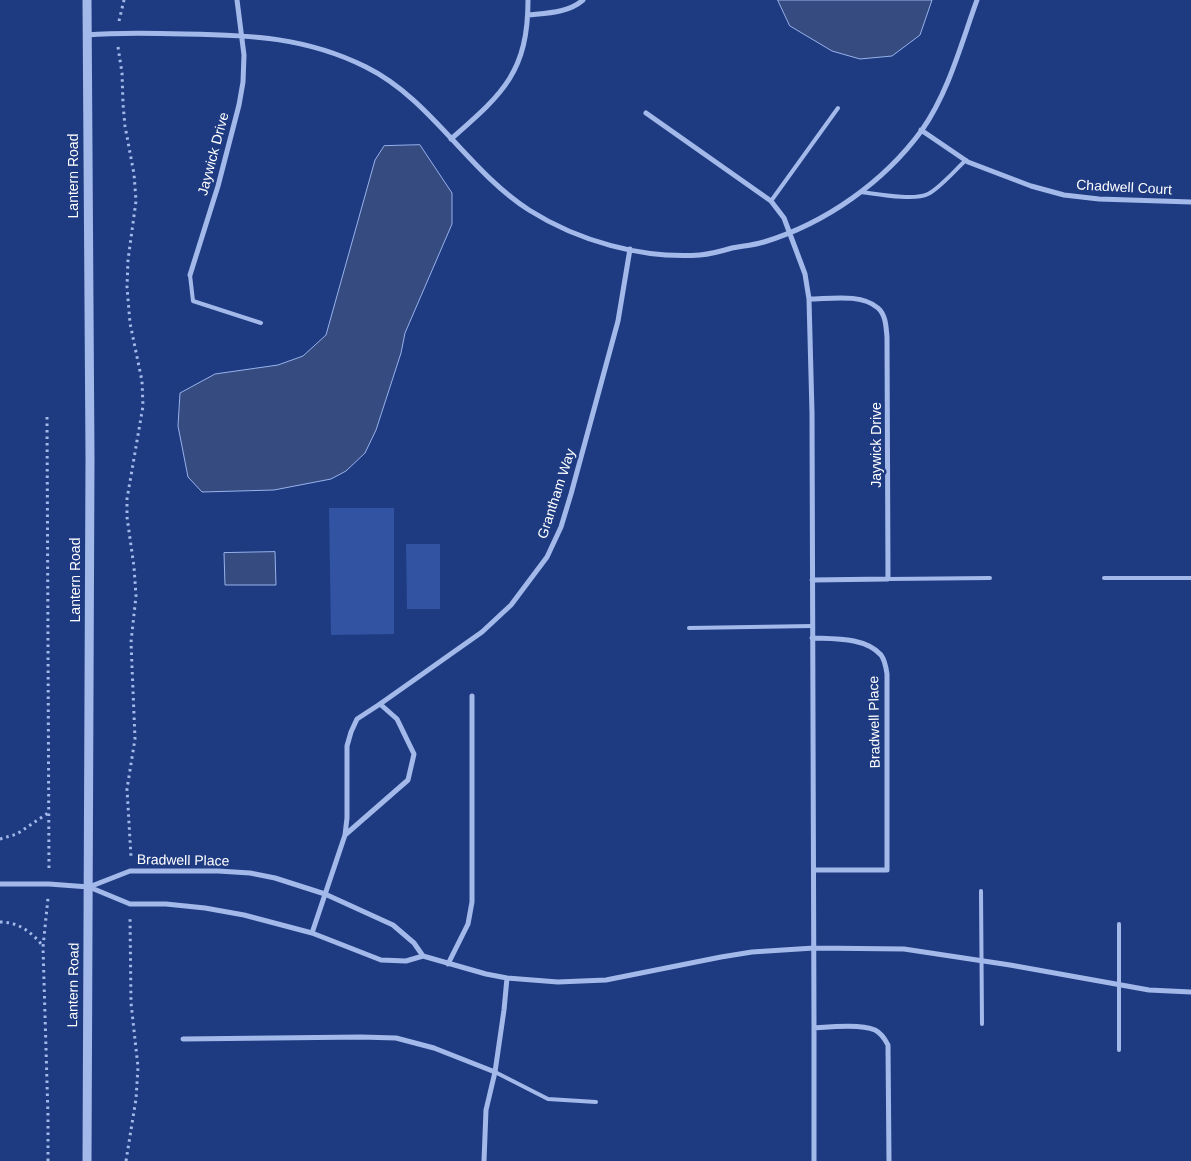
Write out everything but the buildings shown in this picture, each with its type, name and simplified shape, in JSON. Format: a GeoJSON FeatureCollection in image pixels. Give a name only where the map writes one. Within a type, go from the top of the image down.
{"type":"FeatureCollection","features":[{"type":"Feature","properties":{"kind":"street","name":"Lantern Road"},"geometry":{"type":"LineString","coordinates":[[87,0],[90,401],[87,1161]]}},
{"type":"Feature","properties":{"kind":"street","name":"Jaywick Drive"},"geometry":{"type":"LineString","coordinates":[[190,275],[218,186],[240,105],[244,54],[237,0]]}},
{"type":"Feature","properties":{"kind":"street"},"geometry":{"type":"LineString","coordinates":[[451,139],[489,105],[507,85],[517,68],[524,46],[528,0]]}},
{"type":"Feature","properties":{"kind":"street"},"geometry":{"type":"LineString","coordinates":[[528,15],[559,12],[583,0]]}},
{"type":"Feature","properties":{"kind":"street"},"geometry":{"type":"LineString","coordinates":[[87,35],[116,33],[242,36],[279,39],[329,51],[367,68],[403,90],[500,189],[528,210],[561,229],[598,241],[655,254],[701,255],[764,242],[790,232],[825,215],[861,192],[882,174],[921,130],[943,93],[977,0]]}},
{"type":"Feature","properties":{"kind":"street"},"geometry":{"type":"LineString","coordinates":[[646,113],[771,201],[784,218],[805,274],[809,299],[812,422],[814,1161]]}},
{"type":"Feature","properties":{"kind":"street","name":"Chadwell Court"},"geometry":{"type":"LineString","coordinates":[[921,130],[966,160],[996,174],[1064,195],[1099,200],[1191,202]]}},
{"type":"Feature","properties":{"kind":"street","name":"Grantham Way"},"geometry":{"type":"LineString","coordinates":[[312,933],[345,835],[347,818],[347,746],[357,719],[482,632],[511,604],[547,557],[561,527],[618,321],[630,249]]}},
{"type":"Feature","properties":{"kind":"street","name":"Jaywick Drive"},"geometry":{"type":"LineString","coordinates":[[809,299],[867,301],[878,308],[886,323],[888,579]]}},
{"type":"Feature","properties":{"kind":"street"},"geometry":{"type":"LineString","coordinates":[[812,580],[888,579]]}},
{"type":"Feature","properties":{"kind":"street","name":"Bradwell Place"},"geometry":{"type":"LineString","coordinates":[[812,638],[846,640],[872,648],[881,655],[885,662],[887,674],[887,870],[814,870]]}},
{"type":"Feature","properties":{"kind":"street"},"geometry":{"type":"LineString","coordinates":[[448,964],[468,924],[472,902],[472,696]]}},
{"type":"Feature","properties":{"kind":"street"},"geometry":{"type":"LineString","coordinates":[[345,835],[408,780],[414,754],[397,719],[380,704]]}},
{"type":"Feature","properties":{"kind":"street","name":"Bradwell Place"},"geometry":{"type":"LineString","coordinates":[[89,887],[130,871],[250,873],[276,878],[325,894],[393,925],[414,943],[423,956]]}},
{"type":"Feature","properties":{"kind":"street"},"geometry":{"type":"LineString","coordinates":[[0,884],[49,884],[89,887],[130,904],[166,904],[244,915],[312,933],[382,960],[406,961],[423,956],[507,978],[558,982],[606,980],[738,954],[814,948],[904,948],[1149,990],[1191,992]]}},
{"type":"Feature","properties":{"kind":"street"},"geometry":{"type":"LineString","coordinates":[[484,1161],[486,1110],[495,1072],[507,978]]}},
{"type":"Feature","properties":{"kind":"street"},"geometry":{"type":"LineString","coordinates":[[814,1028],[868,1028],[883,1036],[886,1040],[889,1052],[889,1161]]}},
{"type":"Feature","properties":{"kind":"street"},"geometry":{"type":"LineString","coordinates":[[183,1039],[396,1038],[434,1048],[495,1072]]}},
{"type":"Feature","properties":{"kind":"lane"},"geometry":{"type":"LineString","coordinates":[[771,201],[838,108]]}},
{"type":"Feature","properties":{"kind":"lane"},"geometry":{"type":"LineString","coordinates":[[861,192],[895,197],[927,194],[966,160]]}},
{"type":"Feature","properties":{"kind":"lane"},"geometry":{"type":"LineString","coordinates":[[190,275],[192,301],[261,323]]}},
{"type":"Feature","properties":{"kind":"lane"},"geometry":{"type":"LineString","coordinates":[[888,579],[990,578]]}},
{"type":"Feature","properties":{"kind":"lane"},"geometry":{"type":"LineString","coordinates":[[1104,578],[1191,578]]}},
{"type":"Feature","properties":{"kind":"lane"},"geometry":{"type":"LineString","coordinates":[[689,628],[812,626]]}},
{"type":"Feature","properties":{"kind":"lane"},"geometry":{"type":"LineString","coordinates":[[980,891],[982,1024]]}},
{"type":"Feature","properties":{"kind":"lane"},"geometry":{"type":"LineString","coordinates":[[1119,924],[1119,1050]]}},
{"type":"Feature","properties":{"kind":"lane"},"geometry":{"type":"LineString","coordinates":[[495,1072],[548,1099],[596,1102]]}},
{"type":"Feature","properties":{"kind":"path"},"geometry":{"type":"LineString","coordinates":[[124,0],[116,33],[122,73],[122,104],[136,201],[128,260],[127,287],[130,323],[142,381],[143,406],[127,499],[127,517],[136,596],[131,642],[135,739],[127,789],[131,853],[130,871]]}},
{"type":"Feature","properties":{"kind":"path"},"geometry":{"type":"LineString","coordinates":[[47,417],[49,884],[43,947],[48,1161]]}},
{"type":"Feature","properties":{"kind":"path"},"geometry":{"type":"LineString","coordinates":[[0,838],[17,834],[48,813]]}},
{"type":"Feature","properties":{"kind":"path"},"geometry":{"type":"LineString","coordinates":[[126,1161],[136,1099],[138,1067],[131,1003],[130,904]]}},
{"type":"Feature","properties":{"kind":"path"},"geometry":{"type":"LineString","coordinates":[[0,922],[19,925],[34,936],[43,947]]}},
{"type":"Feature","properties":{"kind":"shaded area"},"geometry":{"type":"Polygon","coordinates":[[[778,0],[932,0],[920,35],[892,56],[860,59],[832,51],[790,26],[778,0]]]}},
{"type":"Feature","properties":{"kind":"shaded area"},"geometry":{"type":"Polygon","coordinates":[[[420,145],[452,193],[452,224],[405,333],[401,353],[376,430],[365,453],[346,471],[331,479],[274,490],[202,492],[188,477],[178,426],[180,393],[215,374],[278,365],[303,356],[326,335],[375,160],[384,146],[420,145]]]}},
{"type":"Feature","properties":{"kind":"shaded area"},"geometry":{"type":"Polygon","coordinates":[[[329,508],[394,508],[394,634],[331,635],[329,508]]]}},
{"type":"Feature","properties":{"kind":"shaded area"},"geometry":{"type":"Polygon","coordinates":[[[406,544],[440,544],[440,609],[407,609],[406,544]]]}},
{"type":"Feature","properties":{"kind":"shaded area"},"geometry":{"type":"Polygon","coordinates":[[[275,552],[276,585],[225,585],[224,553],[275,552]]]}}]}
